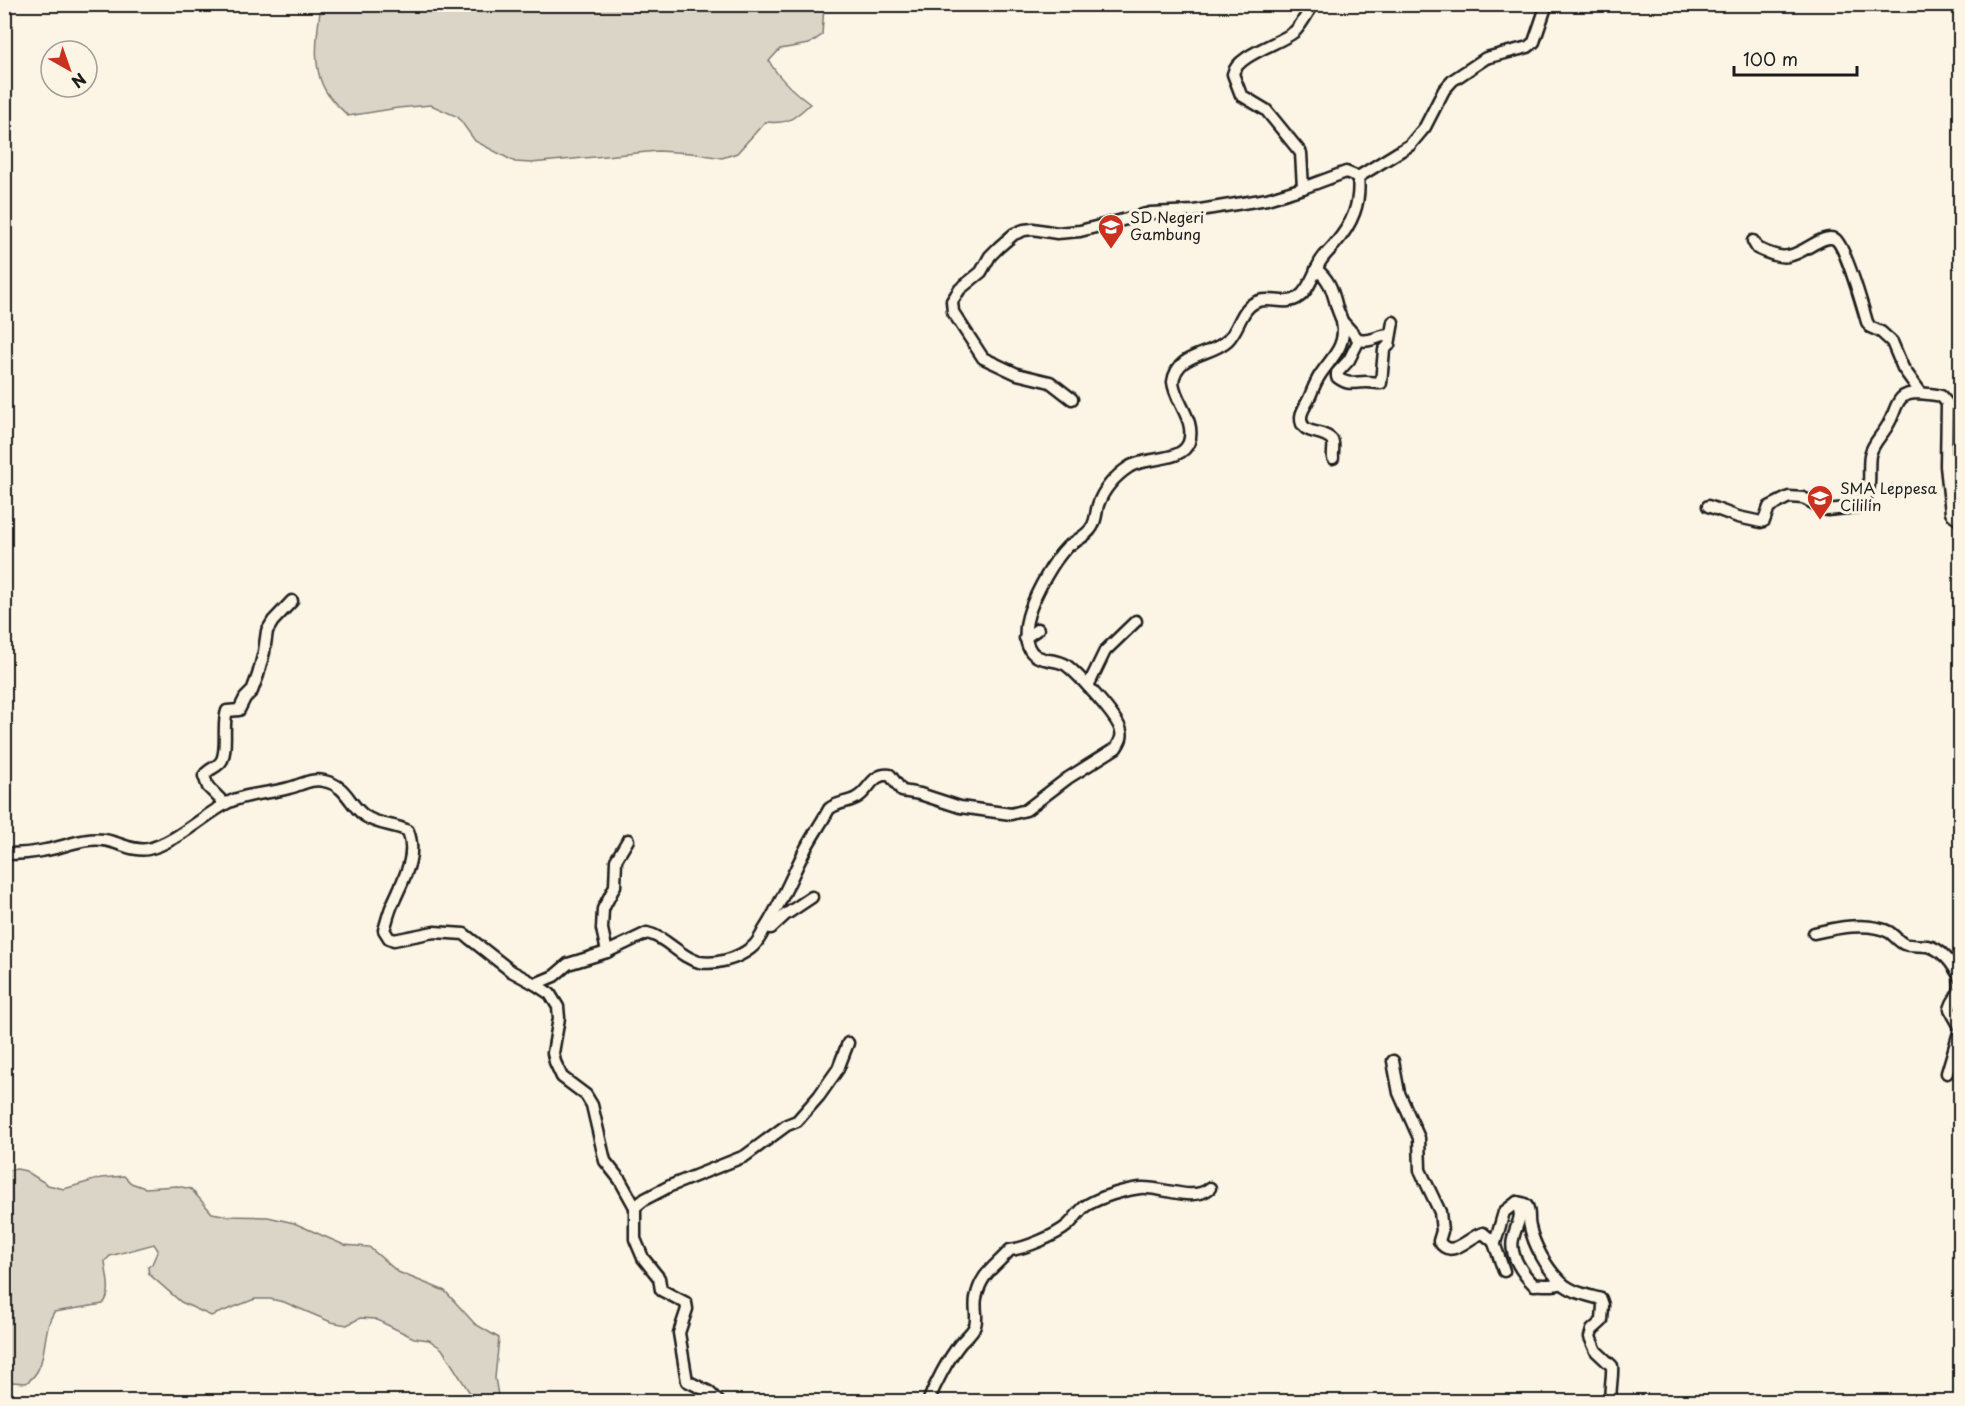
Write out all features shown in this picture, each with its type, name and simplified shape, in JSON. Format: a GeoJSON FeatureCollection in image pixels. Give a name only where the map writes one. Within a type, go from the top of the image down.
{"type":"FeatureCollection","features":[{"type":"Feature","properties":{"kind":"street"},"geometry":{"type":"LineString","coordinates":[[1303,186],[1301,153],[1266,110],[1241,95],[1233,71],[1238,64],[1250,56],[1294,32],[1313,4]]}},
{"type":"Feature","properties":{"kind":"street"},"geometry":{"type":"LineString","coordinates":[[1358,177],[1410,145],[1425,127],[1444,90],[1453,80],[1486,58],[1528,47],[1534,42],[1547,4]]}},
{"type":"Feature","properties":{"kind":"street"},"geometry":{"type":"LineString","coordinates":[[1958,4],[1960,9]]}},
{"type":"Feature","properties":{"kind":"street"},"geometry":{"type":"LineString","coordinates":[[1072,399],[1050,382],[1017,374],[983,358],[953,312],[952,301],[956,294],[981,272],[990,256],[1014,234],[1033,229],[1057,233],[1080,231],[1150,213],[1194,211],[1267,199],[1346,172],[1358,177]]}},
{"type":"Feature","properties":{"kind":"street"},"geometry":{"type":"LineString","coordinates":[[752,948],[776,911],[829,808],[857,798],[878,776],[890,775],[899,788],[906,792],[920,794],[960,807],[1011,814],[1031,806],[1068,778],[1116,748],[1121,730],[1088,686],[1064,663],[1042,659],[1035,655],[1025,638],[1030,612],[1039,591],[1065,550],[1091,529],[1099,502],[1115,478],[1135,464],[1177,455],[1186,449],[1190,436],[1189,424],[1173,382],[1179,365],[1228,339],[1243,314],[1256,302],[1291,301],[1300,297],[1321,260],[1348,226],[1355,212],[1359,197],[1358,177]]}},
{"type":"Feature","properties":{"kind":"street"},"geometry":{"type":"LineString","coordinates":[[1753,241],[1757,248],[1787,257],[1804,251],[1826,237],[1838,241],[1854,279],[1867,322],[1870,327],[1881,332],[1892,342],[1904,368],[1921,393]]}},
{"type":"Feature","properties":{"kind":"street"},"geometry":{"type":"LineString","coordinates":[[1316,270],[1326,277],[1342,321],[1359,340],[1366,342],[1380,335],[1390,335]]}},
{"type":"Feature","properties":{"kind":"street"},"geometry":{"type":"LineString","coordinates":[[1333,458],[1332,441],[1325,435],[1310,432],[1303,426],[1301,416],[1319,377],[1339,351],[1343,339],[1342,321]]}},
{"type":"Feature","properties":{"kind":"street"},"geometry":{"type":"LineString","coordinates":[[1359,340],[1349,360],[1337,373],[1337,377],[1349,384],[1381,383],[1384,350],[1389,345],[1393,322]]}},
{"type":"Feature","properties":{"kind":"street"},"geometry":{"type":"LineString","coordinates":[[1708,506],[1738,517],[1761,522],[1764,521],[1772,505],[1789,497],[1803,498],[1827,510],[1857,507],[1866,496],[1870,484],[1870,455],[1876,442],[1903,396],[1908,393],[1921,393],[1941,396],[1947,403],[1947,490],[1951,513],[1960,521]]}},
{"type":"Feature","properties":{"kind":"street"},"geometry":{"type":"LineString","coordinates":[[225,804],[208,787],[204,776],[209,769],[219,764],[223,756],[227,711],[239,710],[245,698],[252,691],[261,668],[267,631],[292,601]]}},
{"type":"Feature","properties":{"kind":"street"},"geometry":{"type":"LineString","coordinates":[[1088,686],[1106,651],[1136,621]]}},
{"type":"Feature","properties":{"kind":"street"},"geometry":{"type":"LineString","coordinates":[[1025,638],[1038,629]]}},
{"type":"Feature","properties":{"kind":"street"},"geometry":{"type":"LineString","coordinates":[[4,854],[46,850],[94,839],[147,849],[198,824],[225,804],[246,795],[291,788],[303,782],[318,780],[341,788],[352,804],[365,816],[408,831],[411,854],[407,874],[392,904],[384,930],[389,938],[394,940],[434,932],[464,934],[511,971],[550,994],[558,1006],[559,1018],[552,1053],[557,1068],[568,1082],[586,1095],[592,1105],[605,1161],[620,1180],[635,1207],[634,1239],[643,1258],[658,1278],[661,1290],[686,1303],[687,1309],[679,1333],[680,1350],[687,1381],[709,1392],[719,1401]]}},
{"type":"Feature","properties":{"kind":"street"},"geometry":{"type":"LineString","coordinates":[[607,952],[602,929],[603,909],[615,886],[616,860],[628,840]]}},
{"type":"Feature","properties":{"kind":"street"},"geometry":{"type":"LineString","coordinates":[[535,984],[554,976],[568,964],[607,952],[647,933],[657,936],[680,953],[698,962],[723,961],[759,944],[775,924],[812,897]]}},
{"type":"Feature","properties":{"kind":"street"},"geometry":{"type":"LineString","coordinates":[[1814,933],[1872,927],[1888,932],[1904,944],[1931,946],[1943,955],[1959,974],[1960,982],[1959,993],[1950,1007],[1960,1029],[1947,1073]]}},
{"type":"Feature","properties":{"kind":"street"},"geometry":{"type":"LineString","coordinates":[[635,1207],[670,1186],[745,1156],[797,1120],[819,1096],[838,1069],[848,1043]]}},
{"type":"Feature","properties":{"kind":"street"},"geometry":{"type":"LineString","coordinates":[[1393,1062],[1399,1093],[1419,1138],[1420,1170],[1440,1212],[1442,1231],[1439,1241],[1447,1249],[1457,1248],[1478,1233],[1483,1233],[1494,1243],[1504,1271]]}},
{"type":"Feature","properties":{"kind":"street"},"geometry":{"type":"LineString","coordinates":[[928,1401],[947,1364],[960,1344],[974,1329],[975,1300],[981,1281],[989,1269],[1001,1261],[1010,1250],[1021,1249],[1053,1234],[1069,1224],[1085,1206],[1117,1194],[1139,1188],[1156,1188],[1196,1195],[1210,1188]]}},
{"type":"Feature","properties":{"kind":"street"},"geometry":{"type":"LineString","coordinates":[[1494,1243],[1504,1212],[1517,1202]]}},
{"type":"Feature","properties":{"kind":"street"},"geometry":{"type":"LineString","coordinates":[[1517,1202],[1528,1208],[1529,1226],[1534,1239],[1546,1263],[1562,1283],[1587,1296],[1601,1299],[1603,1302],[1602,1321],[1592,1330],[1590,1337],[1596,1351],[1612,1366],[1611,1401]]}},
{"type":"Feature","properties":{"kind":"street"},"geometry":{"type":"LineString","coordinates":[[1517,1202],[1521,1211],[1520,1221],[1512,1240],[1513,1253],[1527,1279],[1534,1285],[1544,1284],[1552,1287],[1562,1283]]}},
{"type":"Feature","properties":{"kind":"shaded area"},"geometry":{"type":"Polygon","coordinates":[[[321,4],[824,5],[822,35],[809,44],[780,49],[769,61],[787,85],[810,104],[790,120],[765,122],[737,153],[722,158],[658,151],[531,163],[515,162],[475,141],[458,117],[431,105],[348,116],[329,96],[319,75],[316,52],[321,4]]]}},
{"type":"Feature","properties":{"kind":"shaded area"},"geometry":{"type":"Polygon","coordinates":[[[17,1169],[26,1171],[48,1185],[64,1189],[101,1178],[124,1176],[131,1183],[145,1188],[177,1186],[191,1189],[212,1213],[268,1217],[294,1223],[344,1245],[369,1247],[398,1272],[445,1291],[475,1324],[499,1338],[495,1378],[499,1401],[475,1401],[442,1349],[429,1340],[414,1338],[375,1319],[360,1318],[347,1325],[331,1322],[284,1302],[270,1299],[255,1299],[211,1316],[181,1302],[149,1274],[148,1267],[152,1264],[158,1250],[154,1244],[110,1256],[105,1261],[108,1294],[103,1304],[54,1312],[47,1330],[39,1369],[26,1383],[11,1382],[4,1375],[4,1171],[17,1169]]]}},
{"type":"Feature","properties":{"kind":"place","name":"SD Negeri Gambung"},"geometry":{"type":"Point","coordinates":[1111,250]}},
{"type":"Feature","properties":{"kind":"place","name":"SMA Leppesa Cililin"},"geometry":{"type":"Point","coordinates":[1820,521]}}]}
